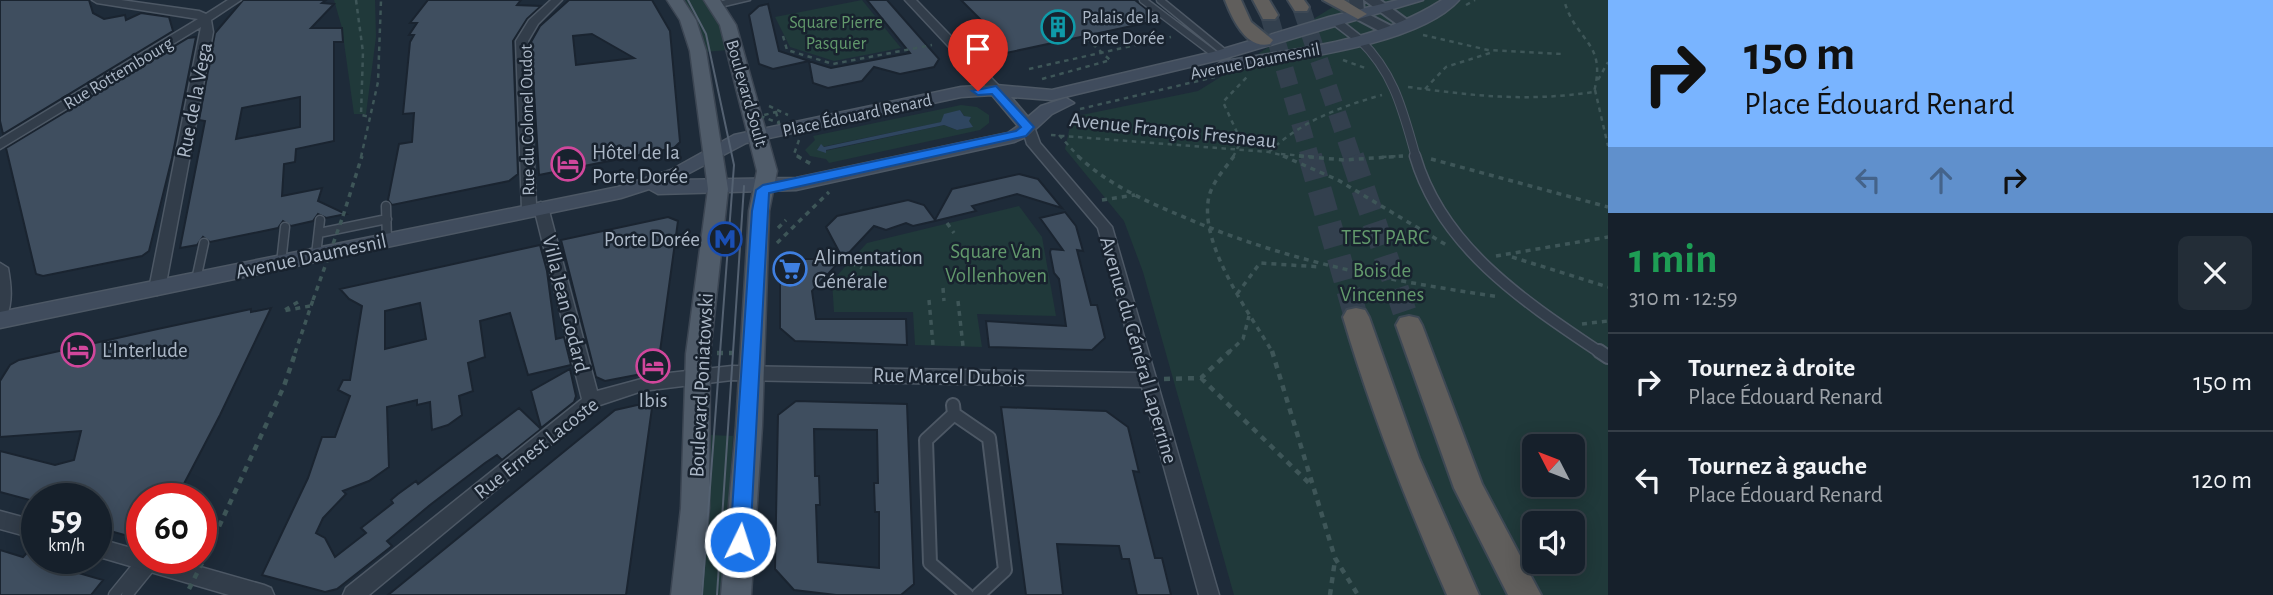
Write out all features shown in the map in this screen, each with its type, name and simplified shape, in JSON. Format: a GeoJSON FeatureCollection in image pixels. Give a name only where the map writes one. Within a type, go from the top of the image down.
{"type":"FeatureCollection","features":[{"type":"Feature","properties":{"kind":"highway"},"geometry":{"type":"LineString","coordinates":[[1233,0],[1244,25],[1264,40]]}},
{"type":"Feature","properties":{"kind":"highway"},"geometry":{"type":"LineString","coordinates":[[1331,0],[1357,7]]}},
{"type":"Feature","properties":{"kind":"highway"},"geometry":{"type":"LineString","coordinates":[[1356,317],[1378,391],[1417,494],[1463,595]]}},
{"type":"Feature","properties":{"kind":"highway"},"geometry":{"type":"LineString","coordinates":[[1409,325],[1469,488],[1525,595]]}},
{"type":"Feature","properties":{"kind":"main road","name":"Boulevard Soult"},"geometry":{"type":"LineString","coordinates":[[675,0],[688,20],[698,51],[717,182]]}},
{"type":"Feature","properties":{"kind":"main road","name":"Avenue Daumesnil"},"geometry":{"type":"LineString","coordinates":[[1049,101],[1335,20],[1357,7],[1416,0]]}},
{"type":"Feature","properties":{"kind":"main road","name":"Avenue Daumesnil"},"geometry":{"type":"LineString","coordinates":[[1049,101],[1411,28],[1452,0]]}},
{"type":"Feature","properties":{"kind":"main road","name":"Boulevard Soult"},"geometry":{"type":"LineString","coordinates":[[714,3],[728,25],[759,136],[767,172],[763,190]]}},
{"type":"Feature","properties":{"kind":"main road"},"geometry":{"type":"LineString","coordinates":[[1264,40],[1285,55]]}},
{"type":"Feature","properties":{"kind":"main road","name":"Place Édouard Renard"},"geometry":{"type":"LineString","coordinates":[[715,155],[732,142],[961,92],[996,90],[1049,101]]}},
{"type":"Feature","properties":{"kind":"main road"},"geometry":{"type":"LineString","coordinates":[[996,90],[1028,127]]}},
{"type":"Feature","properties":{"kind":"main road"},"geometry":{"type":"LineString","coordinates":[[736,595],[759,211],[763,190],[1001,140],[1021,133],[1049,101]]}},
{"type":"Feature","properties":{"kind":"main road","name":"Avenue Daumesnil"},"geometry":{"type":"LineString","coordinates":[[621,192],[677,174],[715,155]]}},
{"type":"Feature","properties":{"kind":"main road","name":"Avenue Daumesnil"},"geometry":{"type":"LineString","coordinates":[[0,320],[621,192],[717,182],[763,190]]}},
{"type":"Feature","properties":{"kind":"main road","name":"Boulevard Poniatowski"},"geometry":{"type":"LineString","coordinates":[[686,595],[695,508],[698,354],[717,182]]}},
{"type":"Feature","properties":{"kind":"street","name":"Rue de la Vega"},"geometry":{"type":"LineString","coordinates":[[97,0],[139,2],[199,14],[205,19],[207,32],[157,289]]}},
{"type":"Feature","properties":{"kind":"street","name":"Rue Rottembourg"},"geometry":{"type":"LineString","coordinates":[[0,145],[236,0]]}},
{"type":"Feature","properties":{"kind":"street","name":"Rue du Colonel Oudot"},"geometry":{"type":"LineString","coordinates":[[535,209],[522,41],[533,22],[557,0]]}},
{"type":"Feature","properties":{"kind":"street"},"geometry":{"type":"LineString","coordinates":[[714,3],[745,0]]}},
{"type":"Feature","properties":{"kind":"street"},"geometry":{"type":"LineString","coordinates":[[910,0],[996,90]]}},
{"type":"Feature","properties":{"kind":"street"},"geometry":{"type":"LineString","coordinates":[[1377,4],[1411,28]]}},
{"type":"Feature","properties":{"kind":"street"},"geometry":{"type":"LineString","coordinates":[[1357,7],[1390,31]]}},
{"type":"Feature","properties":{"kind":"street"},"geometry":{"type":"LineString","coordinates":[[1335,20],[1379,56],[1391,76],[1407,114],[1429,195],[1450,226],[1477,256],[1529,301],[1608,357]]}},
{"type":"Feature","properties":{"kind":"street","name":"Avenue du Général Laperrine"},"geometry":{"type":"LineString","coordinates":[[1028,127],[1034,144],[1105,227],[1146,380],[1209,595]]}},
{"type":"Feature","properties":{"kind":"street","name":"Villa Jean Godard"},"geometry":{"type":"LineString","coordinates":[[535,209],[591,401]]}},
{"type":"Feature","properties":{"kind":"street"},"geometry":{"type":"LineString","coordinates":[[0,268],[4,290],[0,314]]}},
{"type":"Feature","properties":{"kind":"street","name":"Rue Marcel Dubois"},"geometry":{"type":"LineString","coordinates":[[751,373],[1146,380]]}},
{"type":"Feature","properties":{"kind":"street","name":"Rue Ernest Lacoste"},"geometry":{"type":"LineString","coordinates":[[353,595],[591,401],[606,394],[698,376],[751,373]]}},
{"type":"Feature","properties":{"kind":"street"},"geometry":{"type":"LineString","coordinates":[[967,595],[930,563],[926,440],[954,410],[989,438],[1005,570],[978,595]]}},
{"type":"Feature","properties":{"kind":"street"},"geometry":{"type":"LineString","coordinates":[[0,520],[21,526]]}},
{"type":"Feature","properties":{"kind":"street"},"geometry":{"type":"LineString","coordinates":[[192,574],[264,595]]}},
{"type":"Feature","properties":{"kind":"lane"},"geometry":{"type":"LineString","coordinates":[[1143,0],[1221,54]]}},
{"type":"Feature","properties":{"kind":"lane"},"geometry":{"type":"LineString","coordinates":[[1160,0],[1221,54]]}},
{"type":"Feature","properties":{"kind":"lane"},"geometry":{"type":"LineString","coordinates":[[386,206],[387,240]]}},
{"type":"Feature","properties":{"kind":"lane"},"geometry":{"type":"LineString","coordinates":[[319,233],[387,219]]}},
{"type":"Feature","properties":{"kind":"lane"},"geometry":{"type":"LineString","coordinates":[[316,256],[320,220]]}},
{"type":"Feature","properties":{"kind":"lane"},"geometry":{"type":"LineString","coordinates":[[281,263],[285,227]]}},
{"type":"Feature","properties":{"kind":"lane"},"geometry":{"type":"LineString","coordinates":[[196,280],[204,243]]}},
{"type":"Feature","properties":{"kind":"lane"},"geometry":{"type":"LineString","coordinates":[[114,595],[135,574]]}},
{"type":"Feature","properties":{"kind":"lane"},"geometry":{"type":"LineString","coordinates":[[127,595],[140,574]]}},
{"type":"Feature","properties":{"kind":"path"},"geometry":{"type":"LineString","coordinates":[[356,0],[363,52],[359,103],[361,114],[371,117]]}},
{"type":"Feature","properties":{"kind":"path"},"geometry":{"type":"LineString","coordinates":[[188,589],[255,454],[284,386],[309,307],[360,166],[371,117],[383,22],[381,0]]}},
{"type":"Feature","properties":{"kind":"path"},"geometry":{"type":"LineString","coordinates":[[1564,0],[1572,24],[1596,51],[1599,65],[1594,92],[1608,146]]}},
{"type":"Feature","properties":{"kind":"path"},"geometry":{"type":"LineString","coordinates":[[1411,28],[1442,41],[1496,51],[1563,54]]}},
{"type":"Feature","properties":{"kind":"path"},"geometry":{"type":"LineString","coordinates":[[1029,69],[1187,33]]}},
{"type":"Feature","properties":{"kind":"path"},"geometry":{"type":"LineString","coordinates":[[783,36],[787,50],[833,64],[932,45]]}},
{"type":"Feature","properties":{"kind":"path"},"geometry":{"type":"LineString","coordinates":[[1038,80],[1112,62],[1086,38]]}},
{"type":"Feature","properties":{"kind":"path"},"geometry":{"type":"LineString","coordinates":[[1425,89],[1435,72],[1462,60],[1496,51]]}},
{"type":"Feature","properties":{"kind":"path"},"geometry":{"type":"LineString","coordinates":[[1335,56],[1391,76]]}},
{"type":"Feature","properties":{"kind":"path"},"geometry":{"type":"LineString","coordinates":[[1594,92],[1608,62]]}},
{"type":"Feature","properties":{"kind":"path","name":"Avenue Daumesnil"},"geometry":{"type":"LineString","coordinates":[[1238,150],[1241,141],[1223,102],[1254,70],[1243,72]]}},
{"type":"Feature","properties":{"kind":"path","name":"Avenue Daumesnil"},"geometry":{"type":"LineString","coordinates":[[1071,111],[1220,76]]}},
{"type":"Feature","properties":{"kind":"path"},"geometry":{"type":"LineString","coordinates":[[1269,152],[1290,130],[1326,110],[1396,88],[1485,97],[1544,99],[1594,92]]}},
{"type":"Feature","properties":{"kind":"path","name":"Boulevard Soult"},"geometry":{"type":"LineString","coordinates":[[796,132],[799,139],[794,154],[816,169]]}},
{"type":"Feature","properties":{"kind":"path"},"geometry":{"type":"LineString","coordinates":[[1059,134],[1076,158],[1135,195],[1209,229],[1327,267],[1529,301]]}},
{"type":"Feature","properties":{"kind":"path","name":"Avenue François Fresneau"},"geometry":{"type":"LineString","coordinates":[[1051,135],[1269,152],[1291,158],[1338,180],[1441,244],[1477,256],[1510,256]]}},
{"type":"Feature","properties":{"kind":"path"},"geometry":{"type":"LineString","coordinates":[[1238,150],[1213,185],[1208,202],[1209,229],[1236,295],[1273,352],[1335,558],[1358,595]]}},
{"type":"Feature","properties":{"kind":"path"},"geometry":{"type":"LineString","coordinates":[[1269,152],[1344,160],[1416,155],[1608,207]]}},
{"type":"Feature","properties":{"kind":"path"},"geometry":{"type":"LineString","coordinates":[[1110,199],[1135,195]]}},
{"type":"Feature","properties":{"kind":"path"},"geometry":{"type":"LineString","coordinates":[[778,228],[786,220]]}},
{"type":"Feature","properties":{"kind":"path"},"geometry":{"type":"LineString","coordinates":[[947,223],[954,233]]}},
{"type":"Feature","properties":{"kind":"path"},"geometry":{"type":"LineString","coordinates":[[1510,256],[1608,237]]}},
{"type":"Feature","properties":{"kind":"path"},"geometry":{"type":"LineString","coordinates":[[1510,256],[1608,287]]}},
{"type":"Feature","properties":{"kind":"path"},"geometry":{"type":"LineString","coordinates":[[842,259],[862,268]]}},
{"type":"Feature","properties":{"kind":"path"},"geometry":{"type":"LineString","coordinates":[[1236,295],[1260,263],[1289,268],[1327,267]]}},
{"type":"Feature","properties":{"kind":"path"},"geometry":{"type":"LineString","coordinates":[[943,288],[944,301]]}},
{"type":"Feature","properties":{"kind":"path"},"geometry":{"type":"LineString","coordinates":[[929,300],[933,345]]}},
{"type":"Feature","properties":{"kind":"path"},"geometry":{"type":"LineString","coordinates":[[958,301],[963,346]]}},
{"type":"Feature","properties":{"kind":"path"},"geometry":{"type":"LineString","coordinates":[[298,302],[285,307],[283,311],[309,307]]}},
{"type":"Feature","properties":{"kind":"path"},"geometry":{"type":"LineString","coordinates":[[1146,380],[1201,378],[1244,339],[1249,313]]}},
{"type":"Feature","properties":{"kind":"path"},"geometry":{"type":"LineString","coordinates":[[1201,378],[1314,488]]}},
{"type":"Feature","properties":{"kind":"path"},"geometry":{"type":"LineString","coordinates":[[1330,595],[1335,558]]}},
{"type":"Feature","properties":{"kind":"green space"},"geometry":{"type":"Polygon","coordinates":[[[334,0],[375,0],[376,37],[366,114],[354,114],[342,28],[334,0]]]}},
{"type":"Feature","properties":{"kind":"green space"},"geometry":{"type":"Polygon","coordinates":[[[682,0],[705,0],[718,20],[728,50],[704,52],[682,0]]]}},
{"type":"Feature","properties":{"kind":"green space","name":"Square Pierre Pasquier"},"geometry":{"type":"Polygon","coordinates":[[[862,0],[901,48],[834,61],[790,47],[775,17],[862,0]]]}},
{"type":"Feature","properties":{"kind":"green space","name":"Bois de Vincennes"},"geometry":{"type":"Polygon","coordinates":[[[1344,0],[1608,0],[1608,595],[1234,595],[1143,272],[1124,221],[1065,149],[1072,117],[1198,91],[1344,0]]]}},
{"type":"Feature","properties":{"kind":"green space"},"geometry":{"type":"Polygon","coordinates":[[[961,105],[977,107],[989,115],[989,123],[980,130],[829,163],[826,159],[810,156],[805,150],[815,140],[813,136],[961,105]],[[960,110],[946,116],[942,122],[817,148],[825,151],[944,125],[957,130],[972,127],[960,110]]]}},
{"type":"Feature","properties":{"kind":"green space","name":"Square Van Vollenhoven"},"geometry":{"type":"Polygon","coordinates":[[[1019,206],[1042,237],[1056,316],[977,314],[982,347],[915,345],[913,312],[834,312],[832,281],[867,243],[1019,206]]]}},
{"type":"Feature","properties":{"kind":"green space"},"geometry":{"type":"Polygon","coordinates":[[[711,435],[733,436],[723,595],[697,595],[711,435]]]}},
{"type":"Feature","properties":{"kind":"water"},"geometry":{"type":"Polygon","coordinates":[[[960,110],[964,116],[971,117],[969,121],[973,127],[957,130],[944,125],[826,150],[826,153],[817,150],[821,144],[824,147],[941,122],[944,114],[960,110]]]}},
{"type":"Feature","properties":{"kind":"building"},"geometry":{"type":"Polygon","coordinates":[[[0,0],[89,0],[93,13],[104,19],[125,15],[126,20],[141,13],[169,17],[173,31],[3,134],[0,121],[0,0]]]}},
{"type":"Feature","properties":{"kind":"building"},"geometry":{"type":"Polygon","coordinates":[[[243,0],[326,0],[322,3],[334,4],[311,28],[342,28],[343,42],[334,42],[334,141],[296,149],[295,162],[284,164],[282,196],[322,188],[318,201],[346,214],[326,218],[318,214],[313,221],[291,226],[283,221],[278,228],[210,242],[203,237],[197,245],[180,248],[205,121],[199,120],[215,33],[243,0]],[[300,97],[242,108],[236,139],[300,127],[300,97]]]}},
{"type":"Feature","properties":{"kind":"building"},"geometry":{"type":"Polygon","coordinates":[[[428,0],[521,0],[517,5],[541,6],[527,19],[513,41],[518,174],[509,181],[392,205],[388,200],[399,144],[412,142],[414,113],[403,114],[410,42],[414,35],[409,35],[417,23],[410,23],[428,0]]]}},
{"type":"Feature","properties":{"kind":"building"},"geometry":{"type":"Polygon","coordinates":[[[569,0],[652,0],[670,31],[680,142],[674,148],[539,175],[531,42],[540,26],[569,0]],[[592,34],[573,36],[576,65],[634,58],[592,34]]]}},
{"type":"Feature","properties":{"kind":"building"},"geometry":{"type":"Polygon","coordinates":[[[867,0],[887,0],[939,59],[934,67],[900,74],[874,67],[862,81],[828,88],[813,83],[809,61],[773,69],[759,64],[749,15],[759,6],[768,4],[779,51],[831,68],[910,53],[867,0]]]}},
{"type":"Feature","properties":{"kind":"building","name":"Palais de la Porte Dorée"},"geometry":{"type":"Polygon","coordinates":[[[961,0],[1135,0],[1160,20],[1006,53],[988,35],[995,34],[961,0]]]}},
{"type":"Feature","properties":{"kind":"building"},"geometry":{"type":"Polygon","coordinates":[[[196,37],[172,158],[149,251],[142,256],[43,276],[36,274],[6,148],[188,38],[196,37]]]}},
{"type":"Feature","properties":{"kind":"building"},"geometry":{"type":"Polygon","coordinates":[[[1019,174],[1038,179],[1062,208],[1017,194],[972,206],[976,211],[913,226],[906,223],[886,230],[874,226],[843,259],[826,227],[837,216],[908,200],[924,205],[935,220],[952,189],[1019,174]]]}},
{"type":"Feature","properties":{"kind":"building"},"geometry":{"type":"Polygon","coordinates":[[[1065,212],[1076,226],[1083,251],[1077,250],[1091,305],[1097,305],[1105,338],[1092,350],[989,347],[986,321],[1066,326],[1059,279],[1054,273],[1050,252],[1051,249],[1063,250],[1040,218],[1065,212]]]}},
{"type":"Feature","properties":{"kind":"building"},"geometry":{"type":"Polygon","coordinates":[[[668,217],[678,221],[658,366],[652,372],[605,381],[596,377],[561,240],[668,217]]]}},
{"type":"Feature","properties":{"kind":"building"},"geometry":{"type":"Polygon","coordinates":[[[540,245],[547,271],[556,339],[564,337],[571,365],[528,375],[510,313],[480,321],[485,357],[468,363],[473,391],[459,396],[462,415],[448,425],[432,430],[430,402],[417,405],[417,400],[387,407],[389,467],[369,481],[343,491],[346,494],[323,518],[316,533],[325,538],[335,557],[366,533],[361,528],[393,503],[391,500],[398,494],[416,481],[418,484],[519,408],[541,429],[502,460],[497,455],[485,463],[387,541],[392,546],[337,589],[325,592],[262,575],[308,478],[322,437],[335,437],[350,396],[338,390],[343,380],[350,380],[362,306],[349,299],[340,289],[540,245]],[[420,303],[385,311],[385,349],[426,339],[420,303]]]}},
{"type":"Feature","properties":{"kind":"building"},"geometry":{"type":"Polygon","coordinates":[[[793,259],[842,259],[812,291],[816,319],[906,319],[907,345],[795,341],[780,328],[780,272],[793,259]]]}},
{"type":"Feature","properties":{"kind":"building"},"geometry":{"type":"Polygon","coordinates":[[[271,308],[184,483],[126,483],[126,535],[112,532],[112,483],[21,483],[21,498],[0,492],[0,451],[55,465],[74,460],[81,431],[0,437],[0,381],[10,365],[19,360],[153,330],[251,309],[251,312],[271,308]]]}},
{"type":"Feature","properties":{"kind":"building"},"geometry":{"type":"Polygon","coordinates":[[[570,369],[576,396],[574,402],[541,428],[531,391],[570,369]]]}},
{"type":"Feature","properties":{"kind":"building"},"geometry":{"type":"Polygon","coordinates":[[[796,401],[907,404],[914,584],[901,595],[836,595],[794,590],[775,569],[778,415],[796,401]],[[814,429],[815,476],[819,476],[820,505],[816,505],[818,562],[879,568],[879,512],[875,512],[874,483],[878,483],[877,430],[814,429]]]}},
{"type":"Feature","properties":{"kind":"building"},"geometry":{"type":"Polygon","coordinates":[[[646,403],[652,408],[626,595],[388,595],[615,410],[646,403]]]}},
{"type":"Feature","properties":{"kind":"building"},"geometry":{"type":"Polygon","coordinates":[[[1001,407],[1106,411],[1128,427],[1139,472],[1133,471],[1155,558],[1162,558],[1171,595],[1137,595],[1129,559],[1122,559],[1119,546],[1057,544],[1063,595],[1026,595],[1001,407]]]}},
{"type":"Feature","properties":{"kind":"building"},"geometry":{"type":"Polygon","coordinates":[[[0,550],[21,556],[21,574],[82,574],[103,580],[91,595],[0,595],[0,550]]]}},
{"type":"Feature","properties":{"kind":"tunnel"},"geometry":{"type":"LineString","coordinates":[[1301,7],[1352,157]]}},
{"type":"Feature","properties":{"kind":"tunnel"},"geometry":{"type":"LineString","coordinates":[[1269,15],[1310,157]]}},
{"type":"Feature","properties":{"kind":"tunnel"},"geometry":{"type":"LineString","coordinates":[[1310,156],[1356,317]]}},
{"type":"Feature","properties":{"kind":"tunnel"},"geometry":{"type":"LineString","coordinates":[[1352,156],[1409,325]]}},
{"type":"Feature","properties":{"kind":"tram line"},"geometry":{"type":"LineString","coordinates":[[688,0],[706,34],[734,165],[702,595]]}},
{"type":"Feature","properties":{"kind":"tram line"},"geometry":{"type":"LineString","coordinates":[[717,595],[744,186]]}},
{"type":"Feature","properties":{"kind":"place","name":"Palais de la Porte Dorée"},"geometry":{"type":"Point","coordinates":[1058,27]}},
{"type":"Feature","properties":{"kind":"place","name":"Hôtel de la Porte Dorée"},"geometry":{"type":"Point","coordinates":[568,164]}},
{"type":"Feature","properties":{"kind":"place","name":"Porte Dorée"},"geometry":{"type":"Point","coordinates":[725,239]}},
{"type":"Feature","properties":{"kind":"place","name":"Alimentation Générale"},"geometry":{"type":"Point","coordinates":[790,269]}},
{"type":"Feature","properties":{"kind":"place","name":"L'Interlude"},"geometry":{"type":"Point","coordinates":[78,350]}},
{"type":"Feature","properties":{"kind":"place","name":"Ibis"},"geometry":{"type":"Point","coordinates":[653,366]}},
{"type":"Feature","properties":{"kind":"route"},"geometry":{"type":"LineString","coordinates":[[740,542],[749,426],[759,211],[763,190],[1014,137],[1028,127],[996,90],[978,91]]}},
{"type":"Feature","properties":{"kind":"park label","name":"TEST PARC"},"geometry":{"type":"Point","coordinates":[1385,237]}}]}
